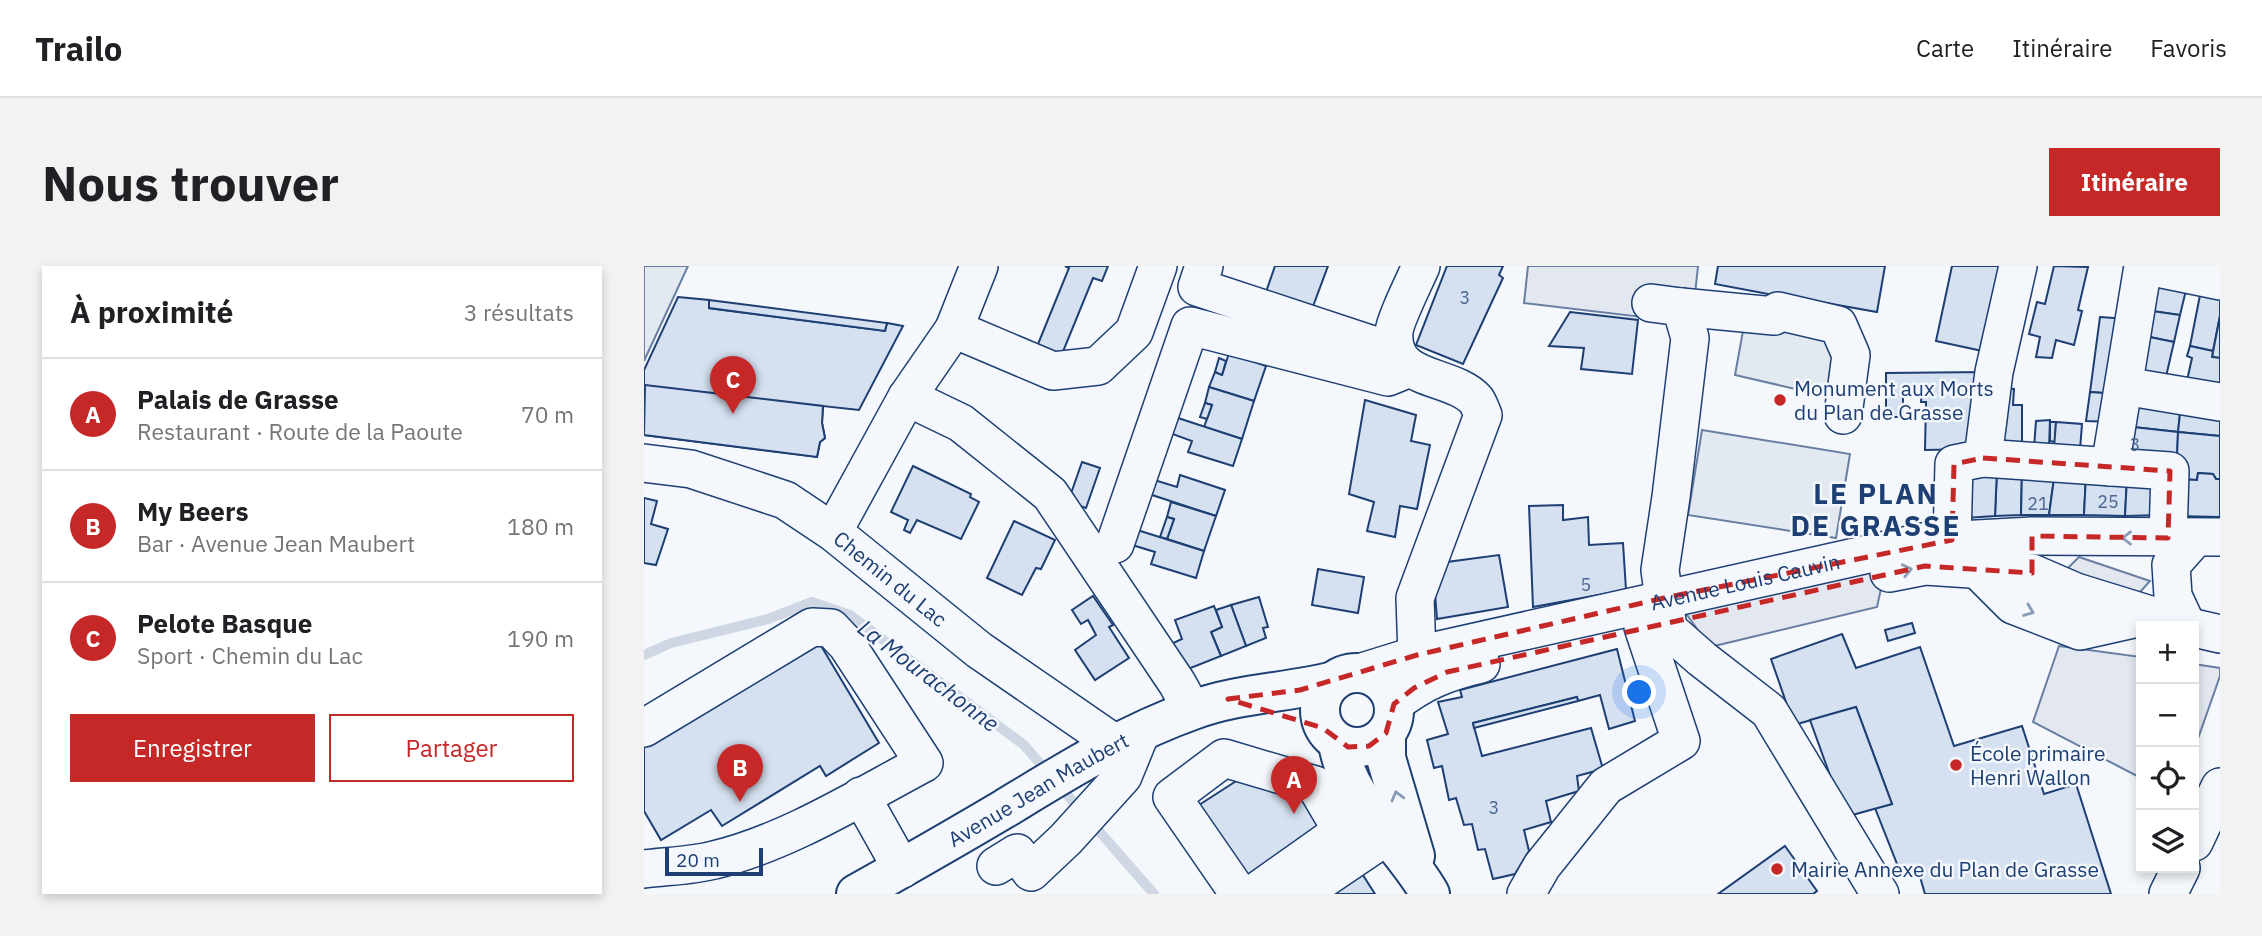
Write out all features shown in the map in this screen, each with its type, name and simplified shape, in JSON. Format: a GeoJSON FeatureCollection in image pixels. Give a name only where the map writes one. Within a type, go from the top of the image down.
{"type":"FeatureCollection","features":[{"type":"Feature","properties":{"kind":"main road","name":"Avenue Jean Maubert"},"geometry":{"type":"LineString","coordinates":[[856,894],[985,820],[1192,710],[1228,699],[1300,690],[1346,677]]}},
{"type":"Feature","properties":{"kind":"main road"},"geometry":{"type":"LineString","coordinates":[[1346,677],[1382,682],[1390,692],[1386,758],[1403,821],[1427,889],[1366,826],[1319,708],[1321,698],[1346,677]]}},
{"type":"Feature","properties":{"kind":"main road"},"geometry":{"type":"LineString","coordinates":[[1228,699],[1331,736],[1348,747],[1369,746],[1379,741],[1390,718]]}},
{"type":"Feature","properties":{"kind":"street"},"geometry":{"type":"LineString","coordinates":[[833,532],[907,397],[954,329],[978,266]]}},
{"type":"Feature","properties":{"kind":"street"},"geometry":{"type":"LineString","coordinates":[[954,329],[1054,371],[1098,366],[1134,332],[1158,266]]}},
{"type":"Feature","properties":{"kind":"street"},"geometry":{"type":"LineString","coordinates":[[1204,266],[1197,287],[1403,361],[1476,400],[1483,415],[1415,597],[1421,669]]}},
{"type":"Feature","properties":{"kind":"street"},"geometry":{"type":"LineString","coordinates":[[1403,361],[1394,331],[1420,266]]}},
{"type":"Feature","properties":{"kind":"street"},"geometry":{"type":"LineString","coordinates":[[1983,458],[1994,372],[2018,266]]}},
{"type":"Feature","properties":{"kind":"street"},"geometry":{"type":"LineString","coordinates":[[2110,467],[2145,266],[2220,281]]}},
{"type":"Feature","properties":{"kind":"street"},"geometry":{"type":"LineString","coordinates":[[1526,894],[1542,866],[1606,786],[1681,741],[1659,618],[1660,570],[1690,338],[1666,305],[1774,316],[1778,311],[1838,325],[1852,355],[1843,415]]}},
{"type":"Feature","properties":{"kind":"street"},"geometry":{"type":"LineString","coordinates":[[1115,544],[1190,326],[1388,377],[1403,361]]}},
{"type":"Feature","properties":{"kind":"street"},"geometry":{"type":"LineString","coordinates":[[2124,386],[2220,402]]}},
{"type":"Feature","properties":{"kind":"street"},"geometry":{"type":"LineString","coordinates":[[907,397],[961,423],[1050,494],[1170,672],[1192,710]]}},
{"type":"Feature","properties":{"kind":"street"},"geometry":{"type":"LineString","coordinates":[[1952,540],[1955,464],[1983,458],[2170,471],[2194,537],[2171,565],[2173,596],[2185,621]]}},
{"type":"Feature","properties":{"kind":"street","name":"Chemin du Lac"},"geometry":{"type":"LineString","coordinates":[[644,463],[691,469],[785,500],[833,532],[979,650],[1117,752]]}},
{"type":"Feature","properties":{"kind":"street"},"geometry":{"type":"LineString","coordinates":[[2032,536],[2032,573]]}},
{"type":"Feature","properties":{"kind":"street","name":"Avenue Louis Cauvin"},"geometry":{"type":"LineString","coordinates":[[1346,677],[1421,669],[1447,672],[1659,618],[1922,542],[2032,536],[2194,537]]}},
{"type":"Feature","properties":{"kind":"street","name":"Avenue Louis Cauvin"},"geometry":{"type":"LineString","coordinates":[[1659,618],[1925,566],[2032,573],[2076,592],[2168,621]]}},
{"type":"Feature","properties":{"kind":"street"},"geometry":{"type":"LineString","coordinates":[[1977,569],[2013,605],[2080,631],[2150,616]]}},
{"type":"Feature","properties":{"kind":"street"},"geometry":{"type":"LineString","coordinates":[[1659,618],[1702,659],[1769,711],[1880,894]]}},
{"type":"Feature","properties":{"kind":"street"},"geometry":{"type":"LineString","coordinates":[[644,729],[813,627],[831,628],[847,645],[923,763],[757,846],[712,861],[644,869]]}},
{"type":"Feature","properties":{"kind":"street"},"geometry":{"type":"LineString","coordinates":[[2199,629],[2220,634]]}},
{"type":"Feature","properties":{"kind":"street","name":"Avenue Louis Cauvin"},"geometry":{"type":"LineString","coordinates":[[1390,718],[1421,669]]}},
{"type":"Feature","properties":{"kind":"street"},"geometry":{"type":"LineString","coordinates":[[1006,880],[1017,853],[1031,872],[1066,839],[1117,752]]}},
{"type":"Feature","properties":{"kind":"street"},"geometry":{"type":"LineString","coordinates":[[1239,894],[1172,797],[1224,758],[1315,785],[1366,826]]}},
{"type":"Feature","properties":{"kind":"street"},"geometry":{"type":"LineString","coordinates":[[2199,831],[2220,787]]}},
{"type":"Feature","properties":{"kind":"street"},"geometry":{"type":"LineString","coordinates":[[861,796],[902,869]]}},
{"type":"Feature","properties":{"kind":"street"},"geometry":{"type":"LineString","coordinates":[[985,820],[1006,880]]}},
{"type":"Feature","properties":{"kind":"street"},"geometry":{"type":"LineString","coordinates":[[1253,894],[1366,826]]}},
{"type":"Feature","properties":{"kind":"street"},"geometry":{"type":"LineString","coordinates":[[1301,894],[1366,826]]}},
{"type":"Feature","properties":{"kind":"street"},"geometry":{"type":"LineString","coordinates":[[2168,894],[2178,873]]}},
{"type":"Feature","properties":{"kind":"highlighted area"},"geometry":{"type":"Polygon","coordinates":[[[1983,458],[2170,471],[2168,538],[2032,536],[2032,573],[1925,566],[1535,651],[1447,672],[1414,688],[1394,704],[1386,733],[1369,746],[1348,747],[1323,728],[1228,699],[1300,690],[1417,655],[1664,598],[1952,540],[1954,464],[1983,458]]]}},
{"type":"Feature","properties":{"kind":"shaded area"},"geometry":{"type":"Polygon","coordinates":[[[644,266],[688,266],[644,361],[644,266]]]}},
{"type":"Feature","properties":{"kind":"shaded area"},"geometry":{"type":"Polygon","coordinates":[[[1528,266],[1698,266],[1692,323],[1524,303],[1528,266]]]}},
{"type":"Feature","properties":{"kind":"shaded area"},"geometry":{"type":"Polygon","coordinates":[[[1745,320],[1828,338],[1835,355],[1839,399],[1735,375],[1745,320]]]}},
{"type":"Feature","properties":{"kind":"shaded area"},"geometry":{"type":"Polygon","coordinates":[[[1702,430],[1850,454],[1836,538],[1688,515],[1702,430]]]}},
{"type":"Feature","properties":{"kind":"shaded area"},"geometry":{"type":"Polygon","coordinates":[[[2079,557],[2150,581],[2132,601],[2060,576],[2079,557]]]}},
{"type":"Feature","properties":{"kind":"shaded area"},"geometry":{"type":"Polygon","coordinates":[[[1886,566],[1877,607],[1710,647],[1685,612],[1886,566]]]}},
{"type":"Feature","properties":{"kind":"shaded area"},"geometry":{"type":"Polygon","coordinates":[[[2059,646],[2136,656],[2136,775],[2033,722],[2059,646]]]}},
{"type":"Feature","properties":{"kind":"shaded area"},"geometry":{"type":"Polygon","coordinates":[[[2199,665],[2220,668],[2220,676],[2199,736],[2199,665]]]}},
{"type":"Feature","properties":{"kind":"building"},"geometry":{"type":"Polygon","coordinates":[[[1065,266],[1108,266],[1102,281],[1093,278],[1060,359],[1036,349],[1069,268],[1065,266]]]}},
{"type":"Feature","properties":{"kind":"building"},"geometry":{"type":"Polygon","coordinates":[[[1275,266],[1328,266],[1312,309],[1266,292],[1275,266]]]}},
{"type":"Feature","properties":{"kind":"building"},"geometry":{"type":"Polygon","coordinates":[[[1447,266],[1503,266],[1499,275],[1503,278],[1463,364],[1416,345],[1447,266]]]}},
{"type":"Feature","properties":{"kind":"building"},"geometry":{"type":"Polygon","coordinates":[[[1718,266],[1885,266],[1877,312],[1715,284],[1718,266]]]}},
{"type":"Feature","properties":{"kind":"building"},"geometry":{"type":"Polygon","coordinates":[[[1952,266],[2006,266],[1987,352],[1936,341],[1952,266]]]}},
{"type":"Feature","properties":{"kind":"building"},"geometry":{"type":"Polygon","coordinates":[[[2054,266],[2088,267],[2078,310],[2082,311],[2074,345],[2056,340],[2052,358],[2036,357],[2040,337],[2029,334],[2037,302],[2045,304],[2054,266]]]}},
{"type":"Feature","properties":{"kind":"building"},"geometry":{"type":"Polygon","coordinates":[[[2150,277],[2187,286],[2180,315],[2145,310],[2150,277]]]}},
{"type":"Feature","properties":{"kind":"building"},"geometry":{"type":"Polygon","coordinates":[[[2201,290],[2220,293],[2220,316],[2213,351],[2190,346],[2201,290]]]}},
{"type":"Feature","properties":{"kind":"building"},"geometry":{"type":"Polygon","coordinates":[[[678,297],[709,300],[709,308],[885,331],[887,323],[903,326],[859,410],[823,406],[825,438],[820,442],[817,457],[644,435],[644,370],[678,297]]]}},
{"type":"Feature","properties":{"kind":"building"},"geometry":{"type":"Polygon","coordinates":[[[709,300],[887,323],[885,331],[709,308],[709,300]]]}},
{"type":"Feature","properties":{"kind":"building"},"geometry":{"type":"Polygon","coordinates":[[[2145,310],[2180,315],[2174,342],[2140,335],[2145,310]]]}},
{"type":"Feature","properties":{"kind":"building"},"geometry":{"type":"Polygon","coordinates":[[[1570,312],[1638,320],[1632,374],[1581,369],[1584,348],[1549,346],[1570,312]]]}},
{"type":"Feature","properties":{"kind":"building"},"geometry":{"type":"Polygon","coordinates":[[[2220,316],[2220,358],[2212,357],[2220,316]]]}},
{"type":"Feature","properties":{"kind":"building"},"geometry":{"type":"Polygon","coordinates":[[[2100,317],[2127,319],[2118,394],[2090,392],[2100,317]]]}},
{"type":"Feature","properties":{"kind":"building"},"geometry":{"type":"Polygon","coordinates":[[[2140,335],[2174,342],[2165,381],[2133,373],[2140,335]]]}},
{"type":"Feature","properties":{"kind":"building"},"geometry":{"type":"Polygon","coordinates":[[[2190,346],[2213,351],[2212,357],[2220,358],[2220,392],[2186,385],[2192,358],[2187,356],[2190,346]]]}},
{"type":"Feature","properties":{"kind":"building"},"geometry":{"type":"Polygon","coordinates":[[[1229,353],[1266,366],[1254,401],[1209,387],[1215,372],[1222,375],[1229,353]]]}},
{"type":"Feature","properties":{"kind":"building"},"geometry":{"type":"Polygon","coordinates":[[[1219,358],[1226,361],[1222,375],[1215,372],[1219,358]]]}},
{"type":"Feature","properties":{"kind":"building"},"geometry":{"type":"Polygon","coordinates":[[[1985,372],[1978,449],[1925,450],[1926,402],[1921,402],[1922,389],[1903,389],[1903,417],[1886,417],[1886,373],[1985,372]]]}},
{"type":"Feature","properties":{"kind":"building"},"geometry":{"type":"Polygon","coordinates":[[[645,385],[823,406],[825,438],[820,442],[817,457],[644,435],[645,385]]]}},
{"type":"Feature","properties":{"kind":"building"},"geometry":{"type":"Polygon","coordinates":[[[1209,387],[1254,401],[1242,439],[1204,427],[1212,405],[1205,403],[1209,387]]]}},
{"type":"Feature","properties":{"kind":"building"},"geometry":{"type":"Polygon","coordinates":[[[2000,388],[2014,389],[2013,405],[2022,405],[2022,448],[1993,450],[2000,388]]]}},
{"type":"Feature","properties":{"kind":"building"},"geometry":{"type":"Polygon","coordinates":[[[2090,392],[2118,394],[2113,422],[2086,421],[2090,392]]]}},
{"type":"Feature","properties":{"kind":"building"},"geometry":{"type":"Polygon","coordinates":[[[2128,396],[2181,404],[2178,432],[2124,426],[2128,396]]]}},
{"type":"Feature","properties":{"kind":"building"},"geometry":{"type":"Polygon","coordinates":[[[1365,400],[1416,415],[1411,441],[1430,445],[1417,509],[1400,506],[1395,537],[1367,531],[1374,502],[1349,494],[1365,400]]]}},
{"type":"Feature","properties":{"kind":"building"},"geometry":{"type":"Polygon","coordinates":[[[1205,403],[1212,405],[1207,419],[1200,417],[1205,403]]]}},
{"type":"Feature","properties":{"kind":"building"},"geometry":{"type":"Polygon","coordinates":[[[2181,404],[2220,409],[2220,436],[2178,432],[2181,404]]]}},
{"type":"Feature","properties":{"kind":"building"},"geometry":{"type":"Polygon","coordinates":[[[1172,416],[1242,439],[1233,466],[1188,452],[1192,441],[1167,432],[1172,416]]]}},
{"type":"Feature","properties":{"kind":"building"},"geometry":{"type":"Polygon","coordinates":[[[2050,420],[2049,448],[2034,448],[2036,421],[2050,420]]]}},
{"type":"Feature","properties":{"kind":"building"},"geometry":{"type":"Polygon","coordinates":[[[2050,422],[2056,422],[2055,442],[2050,441],[2050,422]]]}},
{"type":"Feature","properties":{"kind":"building"},"geometry":{"type":"Polygon","coordinates":[[[2056,422],[2082,424],[2080,450],[2054,448],[2056,422]]]}},
{"type":"Feature","properties":{"kind":"building"},"geometry":{"type":"Polygon","coordinates":[[[2124,426],[2178,432],[2177,464],[2120,454],[2124,426]]]}},
{"type":"Feature","properties":{"kind":"building"},"geometry":{"type":"Polygon","coordinates":[[[2178,432],[2220,436],[2220,479],[2216,479],[2213,474],[2198,473],[2197,480],[2176,479],[2178,432]]]}},
{"type":"Feature","properties":{"kind":"building"},"geometry":{"type":"Polygon","coordinates":[[[1082,462],[1100,468],[1086,508],[1068,502],[1082,462]]]}},
{"type":"Feature","properties":{"kind":"building"},"geometry":{"type":"Polygon","coordinates":[[[913,466],[971,494],[970,497],[979,502],[961,539],[917,520],[910,533],[904,530],[908,520],[891,512],[913,466]]]}},
{"type":"Feature","properties":{"kind":"building"},"geometry":{"type":"Polygon","coordinates":[[[1997,469],[2022,471],[2021,515],[1995,516],[1997,469]]]}},
{"type":"Feature","properties":{"kind":"building"},"geometry":{"type":"Polygon","coordinates":[[[1997,469],[1995,516],[1966,518],[1968,478],[1997,469]]]}},
{"type":"Feature","properties":{"kind":"building"},"geometry":{"type":"Polygon","coordinates":[[[2022,471],[2055,471],[2049,515],[2021,515],[2022,471]]]}},
{"type":"Feature","properties":{"kind":"building"},"geometry":{"type":"Polygon","coordinates":[[[2055,471],[2086,474],[2084,515],[2049,515],[2055,471]]]}},
{"type":"Feature","properties":{"kind":"building"},"geometry":{"type":"Polygon","coordinates":[[[2198,473],[2213,474],[2216,479],[2220,479],[2220,517],[2174,516],[2176,479],[2197,480],[2198,473]]]}},
{"type":"Feature","properties":{"kind":"building"},"geometry":{"type":"Polygon","coordinates":[[[2086,474],[2127,477],[2125,516],[2084,515],[2086,474]]]}},
{"type":"Feature","properties":{"kind":"building"},"geometry":{"type":"Polygon","coordinates":[[[1180,475],[1225,490],[1216,516],[1146,493],[1151,479],[1177,487],[1180,475]]]}},
{"type":"Feature","properties":{"kind":"building"},"geometry":{"type":"Polygon","coordinates":[[[2127,477],[2162,481],[2162,515],[2125,516],[2127,477]]]}},
{"type":"Feature","properties":{"kind":"building"},"geometry":{"type":"Polygon","coordinates":[[[644,498],[657,501],[651,524],[668,529],[656,565],[644,563],[644,498]]]}},
{"type":"Feature","properties":{"kind":"building"},"geometry":{"type":"Polygon","coordinates":[[[1171,502],[1216,516],[1204,551],[1167,539],[1174,519],[1167,517],[1171,502]]]}},
{"type":"Feature","properties":{"kind":"building"},"geometry":{"type":"Polygon","coordinates":[[[1563,505],[1563,520],[1588,517],[1589,545],[1623,543],[1626,590],[1533,607],[1529,506],[1563,505]]]}},
{"type":"Feature","properties":{"kind":"building"},"geometry":{"type":"Polygon","coordinates":[[[1167,517],[1174,519],[1167,539],[1160,537],[1167,517]]]}},
{"type":"Feature","properties":{"kind":"building"},"geometry":{"type":"Polygon","coordinates":[[[1014,521],[1055,540],[1041,569],[1036,568],[1022,595],[987,578],[1014,521]]]}},
{"type":"Feature","properties":{"kind":"building"},"geometry":{"type":"Polygon","coordinates":[[[1134,529],[1204,551],[1196,578],[1151,564],[1155,552],[1129,544],[1134,529]]]}},
{"type":"Feature","properties":{"kind":"building"},"geometry":{"type":"Polygon","coordinates":[[[1499,555],[1508,607],[1437,619],[1435,594],[1447,562],[1499,555]]]}},
{"type":"Feature","properties":{"kind":"building"},"geometry":{"type":"Polygon","coordinates":[[[1318,569],[1364,577],[1358,613],[1312,605],[1318,569]]]}},
{"type":"Feature","properties":{"kind":"building"},"geometry":{"type":"Polygon","coordinates":[[[1093,596],[1113,625],[1109,627],[1129,658],[1095,680],[1075,650],[1096,635],[1088,620],[1081,624],[1072,610],[1093,596]]]}},
{"type":"Feature","properties":{"kind":"building"},"geometry":{"type":"Polygon","coordinates":[[[1259,597],[1268,627],[1263,628],[1266,638],[1246,646],[1231,605],[1259,597]]]}},
{"type":"Feature","properties":{"kind":"building"},"geometry":{"type":"Polygon","coordinates":[[[1231,605],[1246,646],[1221,656],[1211,632],[1222,627],[1216,610],[1231,605]]]}},
{"type":"Feature","properties":{"kind":"building"},"geometry":{"type":"Polygon","coordinates":[[[1214,606],[1222,627],[1211,632],[1221,656],[1183,671],[1171,644],[1182,639],[1175,620],[1214,606]]]}},
{"type":"Feature","properties":{"kind":"building"},"geometry":{"type":"Polygon","coordinates":[[[1912,623],[1915,633],[1888,641],[1885,630],[1912,623]]]}},
{"type":"Feature","properties":{"kind":"building","name":"École primaire Henri Wallon"},"geometry":{"type":"Polygon","coordinates":[[[1842,634],[1856,668],[1920,647],[1954,746],[2022,726],[2044,794],[2076,784],[2111,894],[1925,894],[1918,870],[1901,874],[1875,808],[1892,804],[1856,707],[1794,725],[1771,659],[1842,634]]]}},
{"type":"Feature","properties":{"kind":"building"},"geometry":{"type":"Polygon","coordinates":[[[817,639],[879,743],[826,776],[820,766],[722,826],[711,810],[661,840],[644,811],[644,746],[817,639]]]}},
{"type":"Feature","properties":{"kind":"building"},"geometry":{"type":"Polygon","coordinates":[[[1617,649],[1635,721],[1609,729],[1600,695],[1578,701],[1577,697],[1473,723],[1482,756],[1591,728],[1603,769],[1577,776],[1579,791],[1546,801],[1551,822],[1524,830],[1529,851],[1515,874],[1493,879],[1485,849],[1478,850],[1472,824],[1464,825],[1456,798],[1449,800],[1442,766],[1434,768],[1427,740],[1448,734],[1438,702],[1462,697],[1460,690],[1617,649]]]}},
{"type":"Feature","properties":{"kind":"building"},"geometry":{"type":"Polygon","coordinates":[[[1577,697],[1578,701],[1474,728],[1473,723],[1577,697]]]}},
{"type":"Feature","properties":{"kind":"building"},"geometry":{"type":"Polygon","coordinates":[[[1856,707],[1892,804],[1845,817],[1810,720],[1856,707]]]}},
{"type":"Feature","properties":{"kind":"building"},"geometry":{"type":"Polygon","coordinates":[[[1244,776],[1301,797],[1325,835],[1247,883],[1199,805],[1244,776]]]}},
{"type":"Feature","properties":{"kind":"building","name":"Mairie Annexe du Plan de Grasse"},"geometry":{"type":"Polygon","coordinates":[[[1785,846],[1817,891],[1813,894],[1718,894],[1785,846]]]}},
{"type":"Feature","properties":{"kind":"building"},"geometry":{"type":"Polygon","coordinates":[[[1361,872],[1375,894],[1326,894],[1361,872]]]}},
{"type":"Feature","properties":{"kind":"waterway","name":"La Mourachonne"},"geometry":{"type":"LineString","coordinates":[[644,655],[671,643],[768,619],[812,602],[850,615],[1024,745],[1049,774]]}},
{"type":"Feature","properties":{"kind":"waterway","name":"La Mourachonne"},"geometry":{"type":"LineString","coordinates":[[1059,785],[1081,811]]}},
{"type":"Feature","properties":{"kind":"waterway","name":"La Mourachonne"},"geometry":{"type":"LineString","coordinates":[[1091,822],[1154,894]]}},
{"type":"Feature","properties":{"kind":"place","name":"Monument aux Morts du Plan de Grasse"},"geometry":{"type":"Point","coordinates":[1780,400]}},
{"type":"Feature","properties":{"kind":"place","name":"Pelote Basque"},"geometry":{"type":"Point","coordinates":[733,414]}},
{"type":"Feature","properties":{"kind":"place","name":"École primaire Henri Wallon"},"geometry":{"type":"Point","coordinates":[1956,765]}},
{"type":"Feature","properties":{"kind":"place","name":"My Beers"},"geometry":{"type":"Point","coordinates":[740,802]}},
{"type":"Feature","properties":{"kind":"place","name":"Palais de Grasse"},"geometry":{"type":"Point","coordinates":[1294,814]}},
{"type":"Feature","properties":{"kind":"place","name":"Mairie Annexe du Plan de Grasse"},"geometry":{"type":"Point","coordinates":[1777,869]}},
{"type":"Feature","properties":{"kind":"district","name":"LE PLAN DE GRASSE"},"geometry":{"type":"Point","coordinates":[1876,509]}}]}
